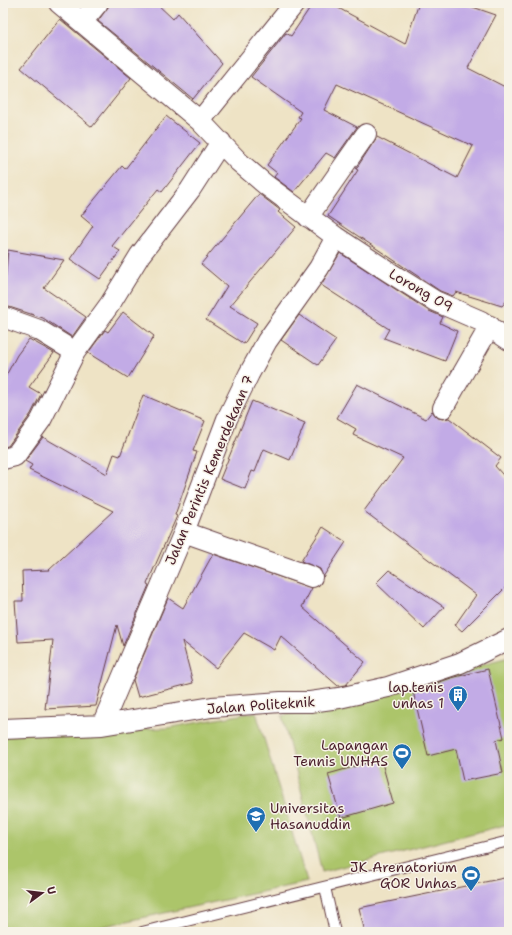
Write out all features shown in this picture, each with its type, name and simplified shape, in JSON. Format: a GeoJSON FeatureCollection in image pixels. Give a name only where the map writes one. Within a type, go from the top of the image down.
{"type":"FeatureCollection","features":[{"type":"Feature","properties":{"kind":"street"},"geometry":{"type":"LineString","coordinates":[[59,3],[200,121],[239,162],[266,185],[336,237]]}},
{"type":"Feature","properties":{"kind":"street"},"geometry":{"type":"LineString","coordinates":[[82,22],[98,3]]}},
{"type":"Feature","properties":{"kind":"street"},"geometry":{"type":"LineString","coordinates":[[200,121],[295,3]]}},
{"type":"Feature","properties":{"kind":"street"},"geometry":{"type":"LineString","coordinates":[[308,217],[366,134]]}},
{"type":"Feature","properties":{"kind":"street"},"geometry":{"type":"LineString","coordinates":[[3,459],[15,456],[41,420],[75,352],[110,304],[140,255],[190,190],[221,142]]}},
{"type":"Feature","properties":{"kind":"street","name":"Lorong 09"},"geometry":{"type":"LineString","coordinates":[[336,237],[435,301],[490,326],[509,340]]}},
{"type":"Feature","properties":{"kind":"street","name":"Jalan Perintis Kemerdekaan 7"},"geometry":{"type":"LineString","coordinates":[[102,725],[184,532],[227,419],[248,374],[267,341],[319,268],[336,237]]}},
{"type":"Feature","properties":{"kind":"street"},"geometry":{"type":"LineString","coordinates":[[3,317],[40,330],[75,352]]}},
{"type":"Feature","properties":{"kind":"street"},"geometry":{"type":"LineString","coordinates":[[443,408],[490,326]]}},
{"type":"Feature","properties":{"kind":"street"},"geometry":{"type":"LineString","coordinates":[[184,532],[312,577]]}},
{"type":"Feature","properties":{"kind":"street","name":"Jalan Politeknik"},"geometry":{"type":"LineString","coordinates":[[3,729],[102,725],[212,707],[281,702],[310,702],[339,698],[388,687],[460,663],[509,638]]}},
{"type":"Feature","properties":{"kind":"lane"},"geometry":{"type":"LineString","coordinates":[[142,932],[509,841]]}},
{"type":"Feature","properties":{"kind":"lane"},"geometry":{"type":"LineString","coordinates":[[325,886],[335,932]]}},
{"type":"Feature","properties":{"kind":"green space","name":"Lapangan Tennis UNHAS"},"geometry":{"type":"Polygon","coordinates":[[[509,658],[509,824],[322,872],[282,716],[509,658]]]}},
{"type":"Feature","properties":{"kind":"green space"},"geometry":{"type":"Polygon","coordinates":[[[256,712],[307,882],[77,932],[3,932],[3,734],[167,728],[256,712]]]}},
{"type":"Feature","properties":{"kind":"building"},"geometry":{"type":"Polygon","coordinates":[[[111,3],[156,3],[173,19],[178,13],[222,63],[193,99],[98,21],[111,3]]]}},
{"type":"Feature","properties":{"kind":"building"},"geometry":{"type":"Polygon","coordinates":[[[313,3],[329,3],[405,44],[419,3],[461,3],[496,15],[468,68],[509,89],[509,298],[502,306],[456,292],[453,296],[440,291],[328,216],[358,170],[356,169],[377,137],[457,178],[473,146],[337,84],[324,110],[357,127],[335,158],[326,153],[294,192],[274,177],[277,173],[267,165],[301,118],[298,117],[301,112],[251,77],[286,33],[291,36],[313,3]]]}},
{"type":"Feature","properties":{"kind":"building"},"geometry":{"type":"Polygon","coordinates":[[[60,19],[131,78],[92,127],[21,68],[60,19]]]}},
{"type":"Feature","properties":{"kind":"building"},"geometry":{"type":"Polygon","coordinates":[[[166,116],[200,143],[162,192],[158,189],[112,246],[120,251],[100,279],[70,259],[93,226],[81,216],[122,166],[125,169],[166,116]]]}},
{"type":"Feature","properties":{"kind":"building"},"geometry":{"type":"Polygon","coordinates":[[[259,194],[280,210],[278,212],[296,227],[230,306],[257,323],[244,344],[206,320],[227,286],[201,264],[259,194]]]}},
{"type":"Feature","properties":{"kind":"building"},"geometry":{"type":"Polygon","coordinates":[[[8,250],[64,260],[44,288],[86,317],[72,337],[43,318],[3,305],[8,250]]]}},
{"type":"Feature","properties":{"kind":"building"},"geometry":{"type":"Polygon","coordinates":[[[340,253],[429,311],[443,317],[440,323],[457,331],[445,361],[384,338],[389,329],[321,285],[340,253]]]}},
{"type":"Feature","properties":{"kind":"building"},"geometry":{"type":"Polygon","coordinates":[[[123,312],[154,336],[128,378],[88,353],[105,330],[108,332],[123,312]]]}},
{"type":"Feature","properties":{"kind":"building"},"geometry":{"type":"Polygon","coordinates":[[[299,315],[336,340],[318,365],[281,340],[299,315]]]}},
{"type":"Feature","properties":{"kind":"building"},"geometry":{"type":"Polygon","coordinates":[[[29,339],[54,353],[29,387],[41,394],[31,414],[8,446],[3,447],[3,381],[17,355],[29,339]]]}},
{"type":"Feature","properties":{"kind":"building"},"geometry":{"type":"Polygon","coordinates":[[[357,384],[426,419],[432,411],[438,418],[449,418],[501,458],[495,466],[509,482],[509,584],[462,631],[455,625],[476,595],[364,511],[403,458],[353,435],[356,429],[337,418],[357,384]]]}},
{"type":"Feature","properties":{"kind":"building"},"geometry":{"type":"Polygon","coordinates":[[[143,395],[205,421],[193,451],[197,452],[175,515],[177,516],[147,584],[149,585],[123,646],[117,625],[96,706],[45,709],[53,640],[18,642],[15,601],[23,601],[22,571],[49,570],[113,511],[29,470],[32,465],[25,461],[43,437],[107,474],[114,454],[120,456],[143,395]]]}},
{"type":"Feature","properties":{"kind":"building"},"geometry":{"type":"Polygon","coordinates":[[[252,401],[305,423],[290,460],[264,449],[255,472],[252,471],[245,489],[220,479],[252,401]]]}},
{"type":"Feature","properties":{"kind":"building"},"geometry":{"type":"Polygon","coordinates":[[[323,527],[346,542],[323,577],[320,569],[301,561],[323,527]]]}},
{"type":"Feature","properties":{"kind":"building"},"geometry":{"type":"Polygon","coordinates":[[[213,554],[312,588],[302,607],[365,662],[346,685],[338,686],[281,636],[274,650],[244,633],[216,668],[182,641],[193,683],[138,697],[133,680],[168,598],[183,608],[213,554]]]}},
{"type":"Feature","properties":{"kind":"building"},"geometry":{"type":"Polygon","coordinates":[[[389,570],[444,607],[424,629],[376,583],[389,570]]]}},
{"type":"Feature","properties":{"kind":"building","name":"lap.tenis unhas 1"},"geometry":{"type":"Polygon","coordinates":[[[488,669],[504,738],[496,740],[503,773],[463,781],[456,749],[428,756],[413,691],[451,678],[488,669]]]}},
{"type":"Feature","properties":{"kind":"building"},"geometry":{"type":"Polygon","coordinates":[[[381,759],[393,803],[341,818],[328,774],[381,759]]]}},
{"type":"Feature","properties":{"kind":"building","name":"JK Arenatorium GOR Unhas"},"geometry":{"type":"Polygon","coordinates":[[[509,877],[509,932],[365,932],[359,908],[509,877]]]}},
{"type":"Feature","properties":{"kind":"place","name":"lap.tenis unhas 1"},"geometry":{"type":"Point","coordinates":[458,712]}},
{"type":"Feature","properties":{"kind":"place","name":"Lapangan Tennis UNHAS"},"geometry":{"type":"Point","coordinates":[402,770]}},
{"type":"Feature","properties":{"kind":"place","name":"Universitas Hasanuddin"},"geometry":{"type":"Point","coordinates":[256,833]}},
{"type":"Feature","properties":{"kind":"place","name":"JK Arenatorium GOR Unhas"},"geometry":{"type":"Point","coordinates":[471,892]}}]}
